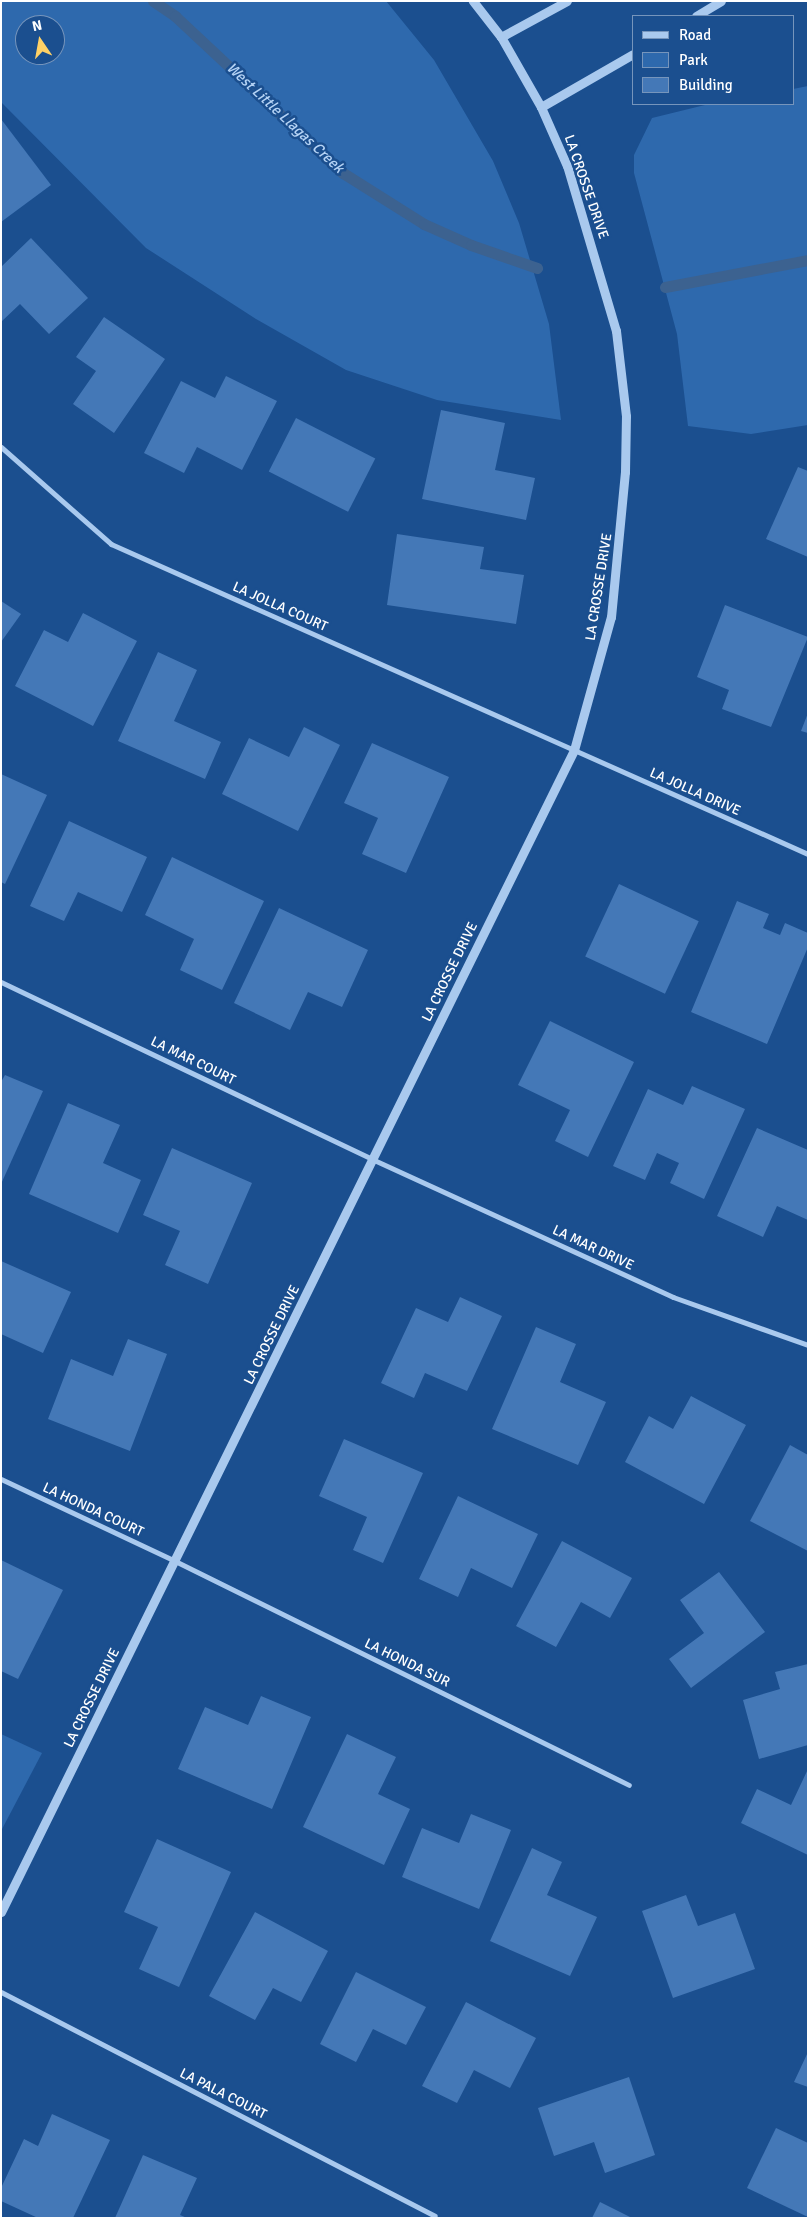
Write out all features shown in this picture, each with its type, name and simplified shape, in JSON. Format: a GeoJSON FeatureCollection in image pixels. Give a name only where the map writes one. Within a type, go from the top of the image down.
{"type":"FeatureCollection","features":[{"type":"Feature","properties":{"kind":"street","name":"LA CROSSE DRIVE"},"geometry":{"type":"LineString","coordinates":[[1,1912],[374,1160],[574,750],[611,617],[621,537],[626,416],[613,321],[567,166],[541,107],[501,37],[473,1]]}},
{"type":"Feature","properties":{"kind":"street"},"geometry":{"type":"LineString","coordinates":[[501,37],[567,1]]}},
{"type":"Feature","properties":{"kind":"street"},"geometry":{"type":"LineString","coordinates":[[698,15],[721,1]]}},
{"type":"Feature","properties":{"kind":"street"},"geometry":{"type":"LineString","coordinates":[[541,107],[632,55]]}},
{"type":"Feature","properties":{"kind":"street","name":"LA JOLLA COURT"},"geometry":{"type":"LineString","coordinates":[[1,447],[111,544],[574,750]]}},
{"type":"Feature","properties":{"kind":"street","name":"LA JOLLA DRIVE"},"geometry":{"type":"LineString","coordinates":[[574,750],[808,854]]}},
{"type":"Feature","properties":{"kind":"street","name":"LA MAR COURT"},"geometry":{"type":"LineString","coordinates":[[1,982],[374,1160]]}},
{"type":"Feature","properties":{"kind":"street","name":"LA MAR DRIVE"},"geometry":{"type":"LineString","coordinates":[[374,1160],[673,1297],[808,1345]]}},
{"type":"Feature","properties":{"kind":"street","name":"LA HONDA COURT"},"geometry":{"type":"LineString","coordinates":[[1,1479],[175,1561]]}},
{"type":"Feature","properties":{"kind":"street","name":"LA HONDA SUR"},"geometry":{"type":"LineString","coordinates":[[175,1561],[629,1785]]}},
{"type":"Feature","properties":{"kind":"street","name":"LA PALA COURT"},"geometry":{"type":"LineString","coordinates":[[1,1992],[435,2216]]}},
{"type":"Feature","properties":{"kind":"green space"},"geometry":{"type":"Polygon","coordinates":[[[1,1],[386,1],[434,60],[493,161],[519,223],[549,324],[561,420],[437,400],[346,370],[256,319],[146,248],[1,102],[1,1]]]}},
{"type":"Feature","properties":{"kind":"green space"},"geometry":{"type":"Polygon","coordinates":[[[808,86],[808,425],[751,434],[688,426],[677,334],[634,173],[634,155],[652,118],[705,105],[794,105],[794,89],[808,86]]]}},
{"type":"Feature","properties":{"kind":"green space"},"geometry":{"type":"Polygon","coordinates":[[[1,1734],[42,1753],[1,1831],[1,1734]]]}},
{"type":"Feature","properties":{"kind":"building"},"geometry":{"type":"Polygon","coordinates":[[[1,119],[51,185],[1,222],[1,119]]]}},
{"type":"Feature","properties":{"kind":"building"},"geometry":{"type":"Polygon","coordinates":[[[31,238],[88,298],[49,334],[20,304],[1,322],[1,267],[31,238]]]}},
{"type":"Feature","properties":{"kind":"building"},"geometry":{"type":"Polygon","coordinates":[[[104,317],[165,359],[114,433],[73,404],[96,371],[76,357],[104,317]]]}},
{"type":"Feature","properties":{"kind":"building"},"geometry":{"type":"Polygon","coordinates":[[[226,376],[277,401],[242,470],[197,447],[184,473],[144,453],[181,381],[215,398],[226,376]]]}},
{"type":"Feature","properties":{"kind":"building"},"geometry":{"type":"Polygon","coordinates":[[[441,410],[505,423],[495,470],[535,478],[526,520],[422,499],[441,410]]]}},
{"type":"Feature","properties":{"kind":"building"},"geometry":{"type":"Polygon","coordinates":[[[296,418],[375,458],[348,512],[269,471],[296,418]]]}},
{"type":"Feature","properties":{"kind":"building"},"geometry":{"type":"Polygon","coordinates":[[[798,467],[808,471],[808,557],[766,539],[798,467]]]}},
{"type":"Feature","properties":{"kind":"building"},"geometry":{"type":"Polygon","coordinates":[[[397,534],[484,547],[480,569],[524,575],[516,624],[387,605],[397,534]]]}},
{"type":"Feature","properties":{"kind":"building"},"geometry":{"type":"Polygon","coordinates":[[[1,601],[21,614],[1,642],[1,601]]]}},
{"type":"Feature","properties":{"kind":"building"},"geometry":{"type":"Polygon","coordinates":[[[725,605],[808,637],[771,727],[722,709],[729,690],[697,677],[725,605]]]}},
{"type":"Feature","properties":{"kind":"building"},"geometry":{"type":"Polygon","coordinates":[[[83,613],[137,641],[93,726],[15,686],[44,630],[68,642],[83,613]]]}},
{"type":"Feature","properties":{"kind":"building"},"geometry":{"type":"Polygon","coordinates":[[[158,652],[197,670],[174,721],[221,742],[205,779],[118,741],[158,652]]]}},
{"type":"Feature","properties":{"kind":"building"},"geometry":{"type":"Polygon","coordinates":[[[808,713],[808,733],[801,731],[808,713]]]}},
{"type":"Feature","properties":{"kind":"building"},"geometry":{"type":"Polygon","coordinates":[[[304,727],[340,745],[298,831],[222,794],[249,738],[289,757],[304,727]]]}},
{"type":"Feature","properties":{"kind":"building"},"geometry":{"type":"Polygon","coordinates":[[[372,743],[449,777],[406,873],[362,854],[378,818],[344,803],[372,743]]]}},
{"type":"Feature","properties":{"kind":"building"},"geometry":{"type":"Polygon","coordinates":[[[1,774],[47,795],[5,884],[1,882],[1,774]]]}},
{"type":"Feature","properties":{"kind":"building"},"geometry":{"type":"Polygon","coordinates":[[[69,821],[147,857],[122,912],[78,892],[64,921],[30,906],[69,821]]]}},
{"type":"Feature","properties":{"kind":"building"},"geometry":{"type":"Polygon","coordinates":[[[172,857],[264,901],[222,990],[180,970],[194,939],[145,915],[172,857]]]}},
{"type":"Feature","properties":{"kind":"building"},"geometry":{"type":"Polygon","coordinates":[[[619,884],[699,921],[665,994],[585,957],[619,884]]]}},
{"type":"Feature","properties":{"kind":"building"},"geometry":{"type":"Polygon","coordinates":[[[737,901],[769,914],[763,928],[780,935],[785,923],[808,933],[808,947],[767,1044],[691,1012],[737,901]]]}},
{"type":"Feature","properties":{"kind":"building"},"geometry":{"type":"Polygon","coordinates":[[[279,908],[368,950],[342,1007],[308,992],[290,1030],[234,1003],[279,908]]]}},
{"type":"Feature","properties":{"kind":"building"},"geometry":{"type":"Polygon","coordinates":[[[550,1021],[634,1062],[588,1157],[555,1141],[570,1110],[518,1085],[550,1021]]]}},
{"type":"Feature","properties":{"kind":"building"},"geometry":{"type":"Polygon","coordinates":[[[5,1075],[43,1091],[1,1184],[1,1082],[5,1075]]]}},
{"type":"Feature","properties":{"kind":"building"},"geometry":{"type":"Polygon","coordinates":[[[692,1086],[745,1109],[704,1199],[670,1183],[679,1163],[657,1153],[645,1180],[613,1166],[648,1089],[683,1105],[692,1086]]]}},
{"type":"Feature","properties":{"kind":"building"},"geometry":{"type":"Polygon","coordinates":[[[68,1103],[120,1125],[103,1163],[141,1180],[118,1233],[29,1194],[68,1103]]]}},
{"type":"Feature","properties":{"kind":"building"},"geometry":{"type":"Polygon","coordinates":[[[757,1128],[808,1150],[808,1220],[777,1206],[763,1237],[717,1216],[757,1128]]]}},
{"type":"Feature","properties":{"kind":"building"},"geometry":{"type":"Polygon","coordinates":[[[172,1148],[252,1183],[208,1284],[165,1265],[180,1231],[143,1215],[172,1148]]]}},
{"type":"Feature","properties":{"kind":"building"},"geometry":{"type":"Polygon","coordinates":[[[1,1261],[71,1292],[43,1353],[1,1334],[1,1261]]]}},
{"type":"Feature","properties":{"kind":"building"},"geometry":{"type":"Polygon","coordinates":[[[460,1297],[502,1316],[467,1391],[425,1373],[414,1398],[381,1383],[416,1308],[448,1322],[460,1297]]]}},
{"type":"Feature","properties":{"kind":"building"},"geometry":{"type":"Polygon","coordinates":[[[536,1327],[576,1344],[560,1382],[606,1402],[578,1465],[492,1429],[536,1327]]]}},
{"type":"Feature","properties":{"kind":"building"},"geometry":{"type":"Polygon","coordinates":[[[128,1339],[167,1354],[130,1451],[48,1419],[71,1359],[113,1376],[128,1339]]]}},
{"type":"Feature","properties":{"kind":"building"},"geometry":{"type":"Polygon","coordinates":[[[691,1396],[746,1425],[704,1504],[625,1462],[649,1416],[673,1429],[691,1396]]]}},
{"type":"Feature","properties":{"kind":"building"},"geometry":{"type":"Polygon","coordinates":[[[344,1439],[423,1473],[383,1563],[353,1550],[367,1517],[319,1496],[344,1439]]]}},
{"type":"Feature","properties":{"kind":"building"},"geometry":{"type":"Polygon","coordinates":[[[790,1445],[808,1455],[808,1551],[750,1521],[790,1445]]]}},
{"type":"Feature","properties":{"kind":"building"},"geometry":{"type":"Polygon","coordinates":[[[458,1496],[538,1534],[512,1588],[471,1568],[458,1597],[419,1579],[458,1496]]]}},
{"type":"Feature","properties":{"kind":"building"},"geometry":{"type":"Polygon","coordinates":[[[562,1541],[632,1578],[610,1618],[581,1602],[556,1647],[516,1626],[562,1541]]]}},
{"type":"Feature","properties":{"kind":"building"},"geometry":{"type":"Polygon","coordinates":[[[1,1560],[63,1590],[18,1679],[1,1671],[1,1560]]]}},
{"type":"Feature","properties":{"kind":"building"},"geometry":{"type":"Polygon","coordinates":[[[719,1572],[765,1632],[691,1688],[669,1659],[704,1633],[680,1600],[719,1572]]]}},
{"type":"Feature","properties":{"kind":"building"},"geometry":{"type":"Polygon","coordinates":[[[808,1664],[808,1745],[759,1759],[743,1700],[780,1689],[775,1672],[808,1664]]]}},
{"type":"Feature","properties":{"kind":"building"},"geometry":{"type":"Polygon","coordinates":[[[261,1696],[311,1717],[272,1809],[178,1769],[205,1707],[248,1725],[261,1696]]]}},
{"type":"Feature","properties":{"kind":"building"},"geometry":{"type":"Polygon","coordinates":[[[347,1734],[396,1757],[378,1794],[410,1809],[384,1865],[303,1827],[347,1734]]]}},
{"type":"Feature","properties":{"kind":"building"},"geometry":{"type":"Polygon","coordinates":[[[808,1769],[808,1855],[741,1823],[757,1789],[791,1805],[808,1769]]]}},
{"type":"Feature","properties":{"kind":"building"},"geometry":{"type":"Polygon","coordinates":[[[471,1814],[511,1830],[479,1909],[402,1877],[422,1828],[459,1843],[471,1814]]]}},
{"type":"Feature","properties":{"kind":"building"},"geometry":{"type":"Polygon","coordinates":[[[157,1839],[231,1872],[179,1987],[139,1969],[158,1927],[124,1912],[157,1839]]]}},
{"type":"Feature","properties":{"kind":"building"},"geometry":{"type":"Polygon","coordinates":[[[532,1848],[562,1862],[547,1895],[597,1917],[570,1976],[490,1941],[532,1848]]]}},
{"type":"Feature","properties":{"kind":"building"},"geometry":{"type":"Polygon","coordinates":[[[686,1895],[698,1926],[735,1913],[755,1969],[673,1998],[642,1911],[686,1895]]]}},
{"type":"Feature","properties":{"kind":"building"},"geometry":{"type":"Polygon","coordinates":[[[255,1912],[328,1951],[301,2002],[273,1988],[255,2020],[209,1996],[255,1912]]]}},
{"type":"Feature","properties":{"kind":"building"},"geometry":{"type":"Polygon","coordinates":[[[356,1972],[426,2007],[406,2045],[373,2029],[356,2062],[320,2044],[356,1972]]]}},
{"type":"Feature","properties":{"kind":"building"},"geometry":{"type":"Polygon","coordinates":[[[466,2002],[536,2038],[510,2088],[474,2070],[457,2103],[422,2086],[466,2002]]]}},
{"type":"Feature","properties":{"kind":"building"},"geometry":{"type":"Polygon","coordinates":[[[808,2052],[808,2087],[794,2082],[808,2052]]]}},
{"type":"Feature","properties":{"kind":"building"},"geometry":{"type":"Polygon","coordinates":[[[629,2077],[655,2155],[605,2173],[594,2142],[554,2156],[538,2108],[629,2077]]]}},
{"type":"Feature","properties":{"kind":"building"},"geometry":{"type":"Polygon","coordinates":[[[52,2114],[110,2140],[73,2218],[38,2218],[1,2201],[1,2188],[24,2139],[38,2146],[52,2114]]]}},
{"type":"Feature","properties":{"kind":"building"},"geometry":{"type":"Polygon","coordinates":[[[776,2128],[808,2143],[808,2217],[747,2188],[776,2128]]]}},
{"type":"Feature","properties":{"kind":"building"},"geometry":{"type":"Polygon","coordinates":[[[143,2155],[197,2178],[180,2215],[187,2218],[115,2218],[143,2155]]]}},
{"type":"Feature","properties":{"kind":"building"},"geometry":{"type":"Polygon","coordinates":[[[600,2202],[632,2218],[592,2218],[600,2202]]]}},
{"type":"Feature","properties":{"kind":"waterway","name":"West Little Llagas Creek"},"geometry":{"type":"LineString","coordinates":[[153,1],[175,16],[343,173],[424,224],[471,245],[537,268]]}},
{"type":"Feature","properties":{"kind":"waterway","name":"West Little Llagas Creek"},"geometry":{"type":"LineString","coordinates":[[665,287],[808,260]]}}]}
